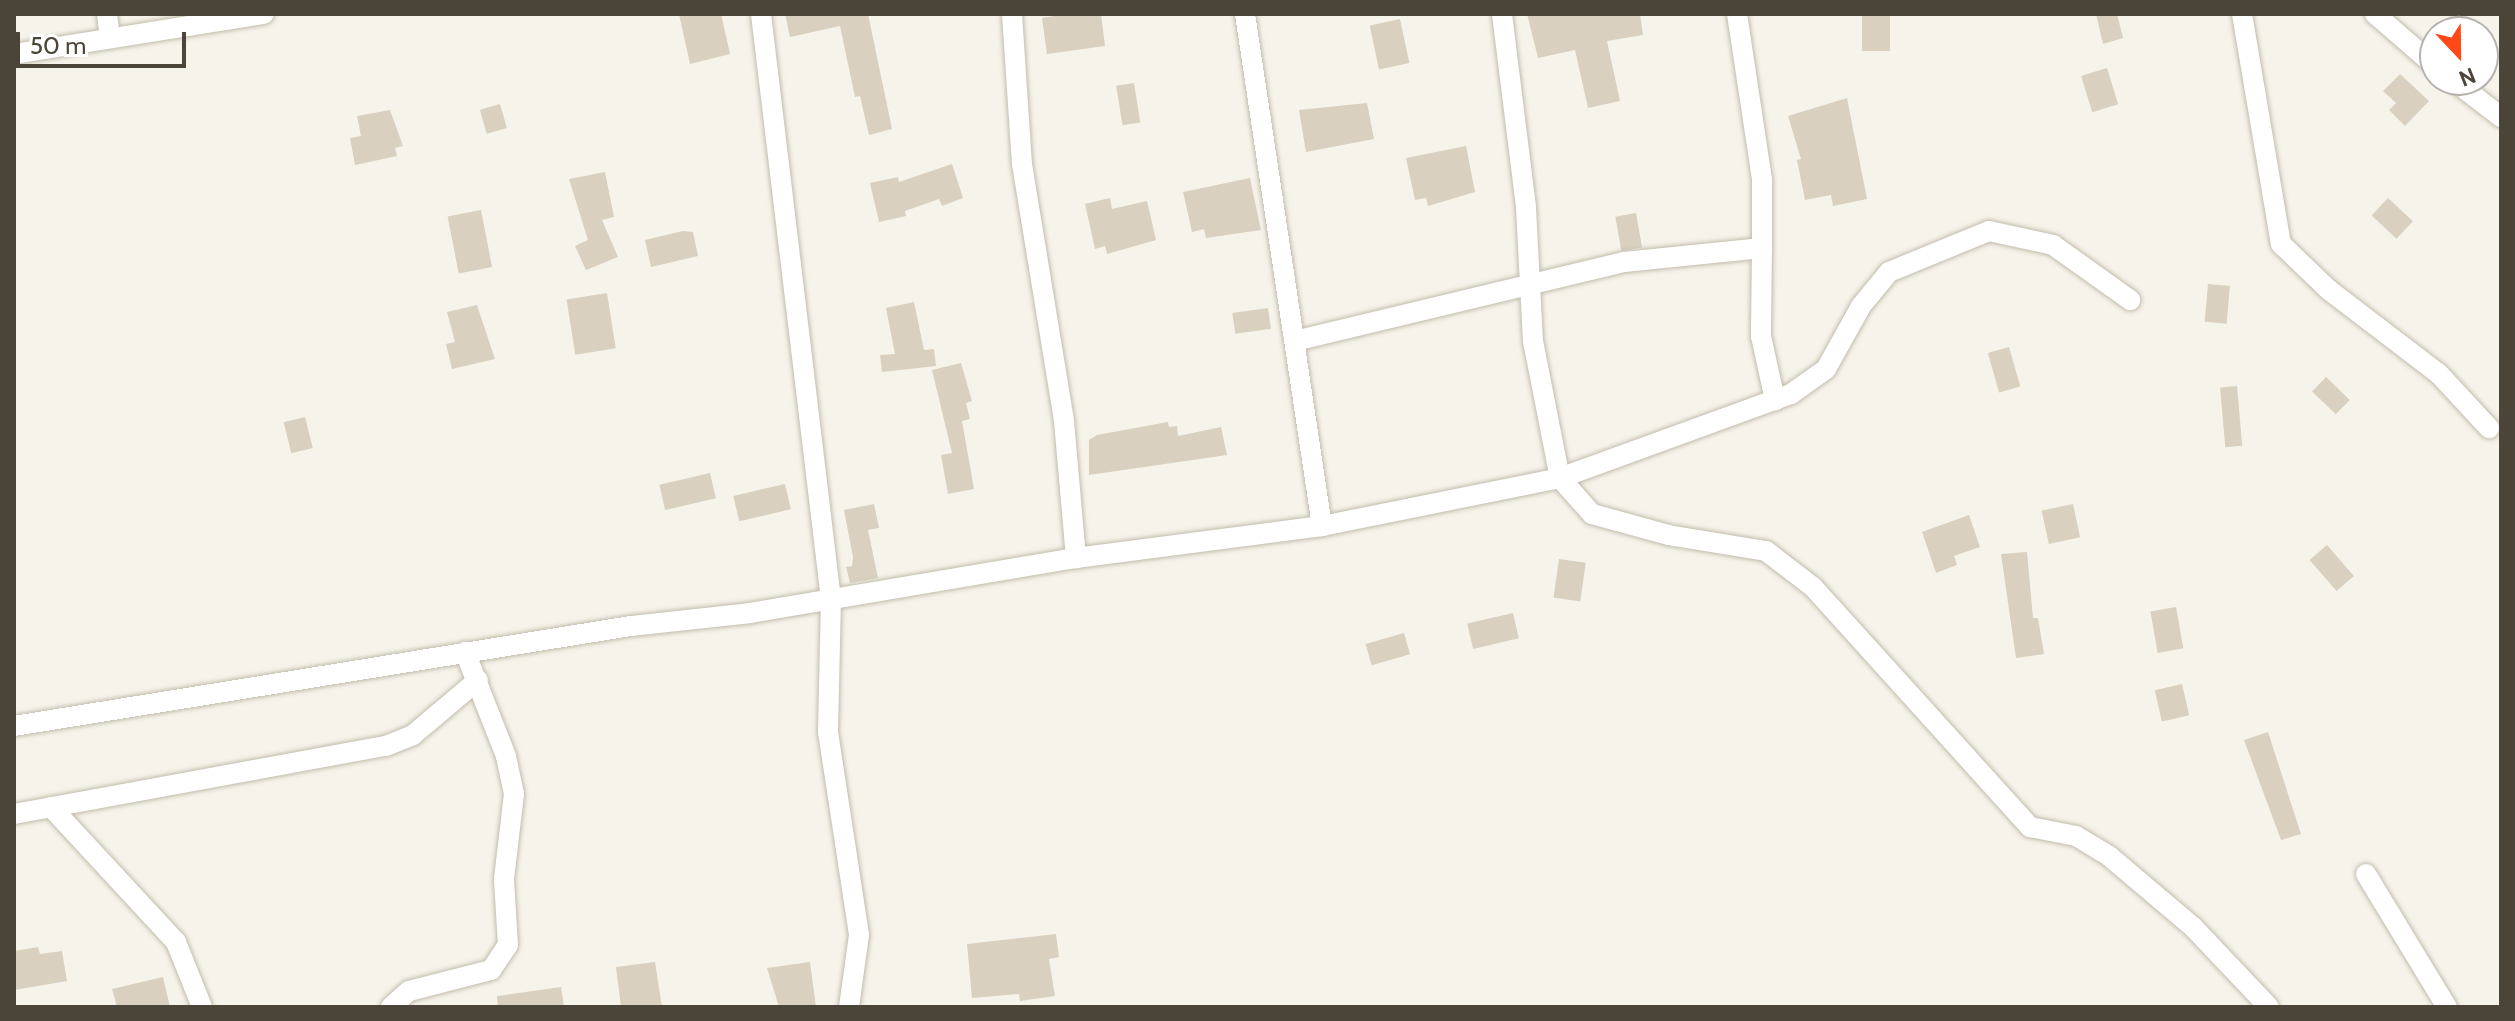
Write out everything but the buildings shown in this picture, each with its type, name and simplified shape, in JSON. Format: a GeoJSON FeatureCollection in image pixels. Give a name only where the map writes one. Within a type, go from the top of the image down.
{"type":"FeatureCollection","features":[{"type":"Feature","properties":{"kind":"street"},"geometry":{"type":"LineString","coordinates":[[107,14],[110,37]]}},
{"type":"Feature","properties":{"kind":"street"},"geometry":{"type":"LineString","coordinates":[[14,54],[264,14]]}},
{"type":"Feature","properties":{"kind":"street"},"geometry":{"type":"LineString","coordinates":[[761,14],[831,599],[828,732],[859,935],[849,1007]]}},
{"type":"Feature","properties":{"kind":"street"},"geometry":{"type":"LineString","coordinates":[[1012,14],[1022,164],[1064,421],[1076,558]]}},
{"type":"Feature","properties":{"kind":"street"},"geometry":{"type":"LineString","coordinates":[[1245,14],[1322,526]]}},
{"type":"Feature","properties":{"kind":"street"},"geometry":{"type":"LineString","coordinates":[[1502,14],[1530,282],[1533,341],[1560,478],[1592,514],[1668,535],[1766,551],[1790,569],[1880,657],[2030,827],[2076,836],[2109,856],[2193,927],[2269,1007]]}},
{"type":"Feature","properties":{"kind":"street"},"geometry":{"type":"LineString","coordinates":[[1737,14],[1762,180],[1761,336],[1775,400]]}},
{"type":"Feature","properties":{"kind":"street"},"geometry":{"type":"LineString","coordinates":[[2242,14],[2281,244],[2329,290],[2439,374],[2489,428]]}},
{"type":"Feature","properties":{"kind":"street"},"geometry":{"type":"LineString","coordinates":[[2375,14],[2419,52]]}},
{"type":"Feature","properties":{"kind":"street"},"geometry":{"type":"LineString","coordinates":[[2474,96],[2501,117]]}},
{"type":"Feature","properties":{"kind":"street"},"geometry":{"type":"LineString","coordinates":[[14,726],[465,652],[831,599],[1076,558],[1322,526],[1560,478],[1775,400],[1826,369],[1861,306],[1889,272],[1989,231],[2053,245],[2130,300]]}},
{"type":"Feature","properties":{"kind":"street"},"geometry":{"type":"LineString","coordinates":[[1295,341],[1496,296],[1530,282],[1624,262],[1762,248]]}},
{"type":"Feature","properties":{"kind":"street"},"geometry":{"type":"LineString","coordinates":[[391,1007],[409,991],[491,970],[508,945],[504,879],[514,794],[478,680],[465,652]]}},
{"type":"Feature","properties":{"kind":"street"},"geometry":{"type":"LineString","coordinates":[[14,814],[386,746],[413,735],[478,680]]}},
{"type":"Feature","properties":{"kind":"street"},"geometry":{"type":"LineString","coordinates":[[51,807],[176,942],[202,1007]]}},
{"type":"Feature","properties":{"kind":"street"},"geometry":{"type":"LineString","coordinates":[[2366,874],[2447,1007]]}}]}
